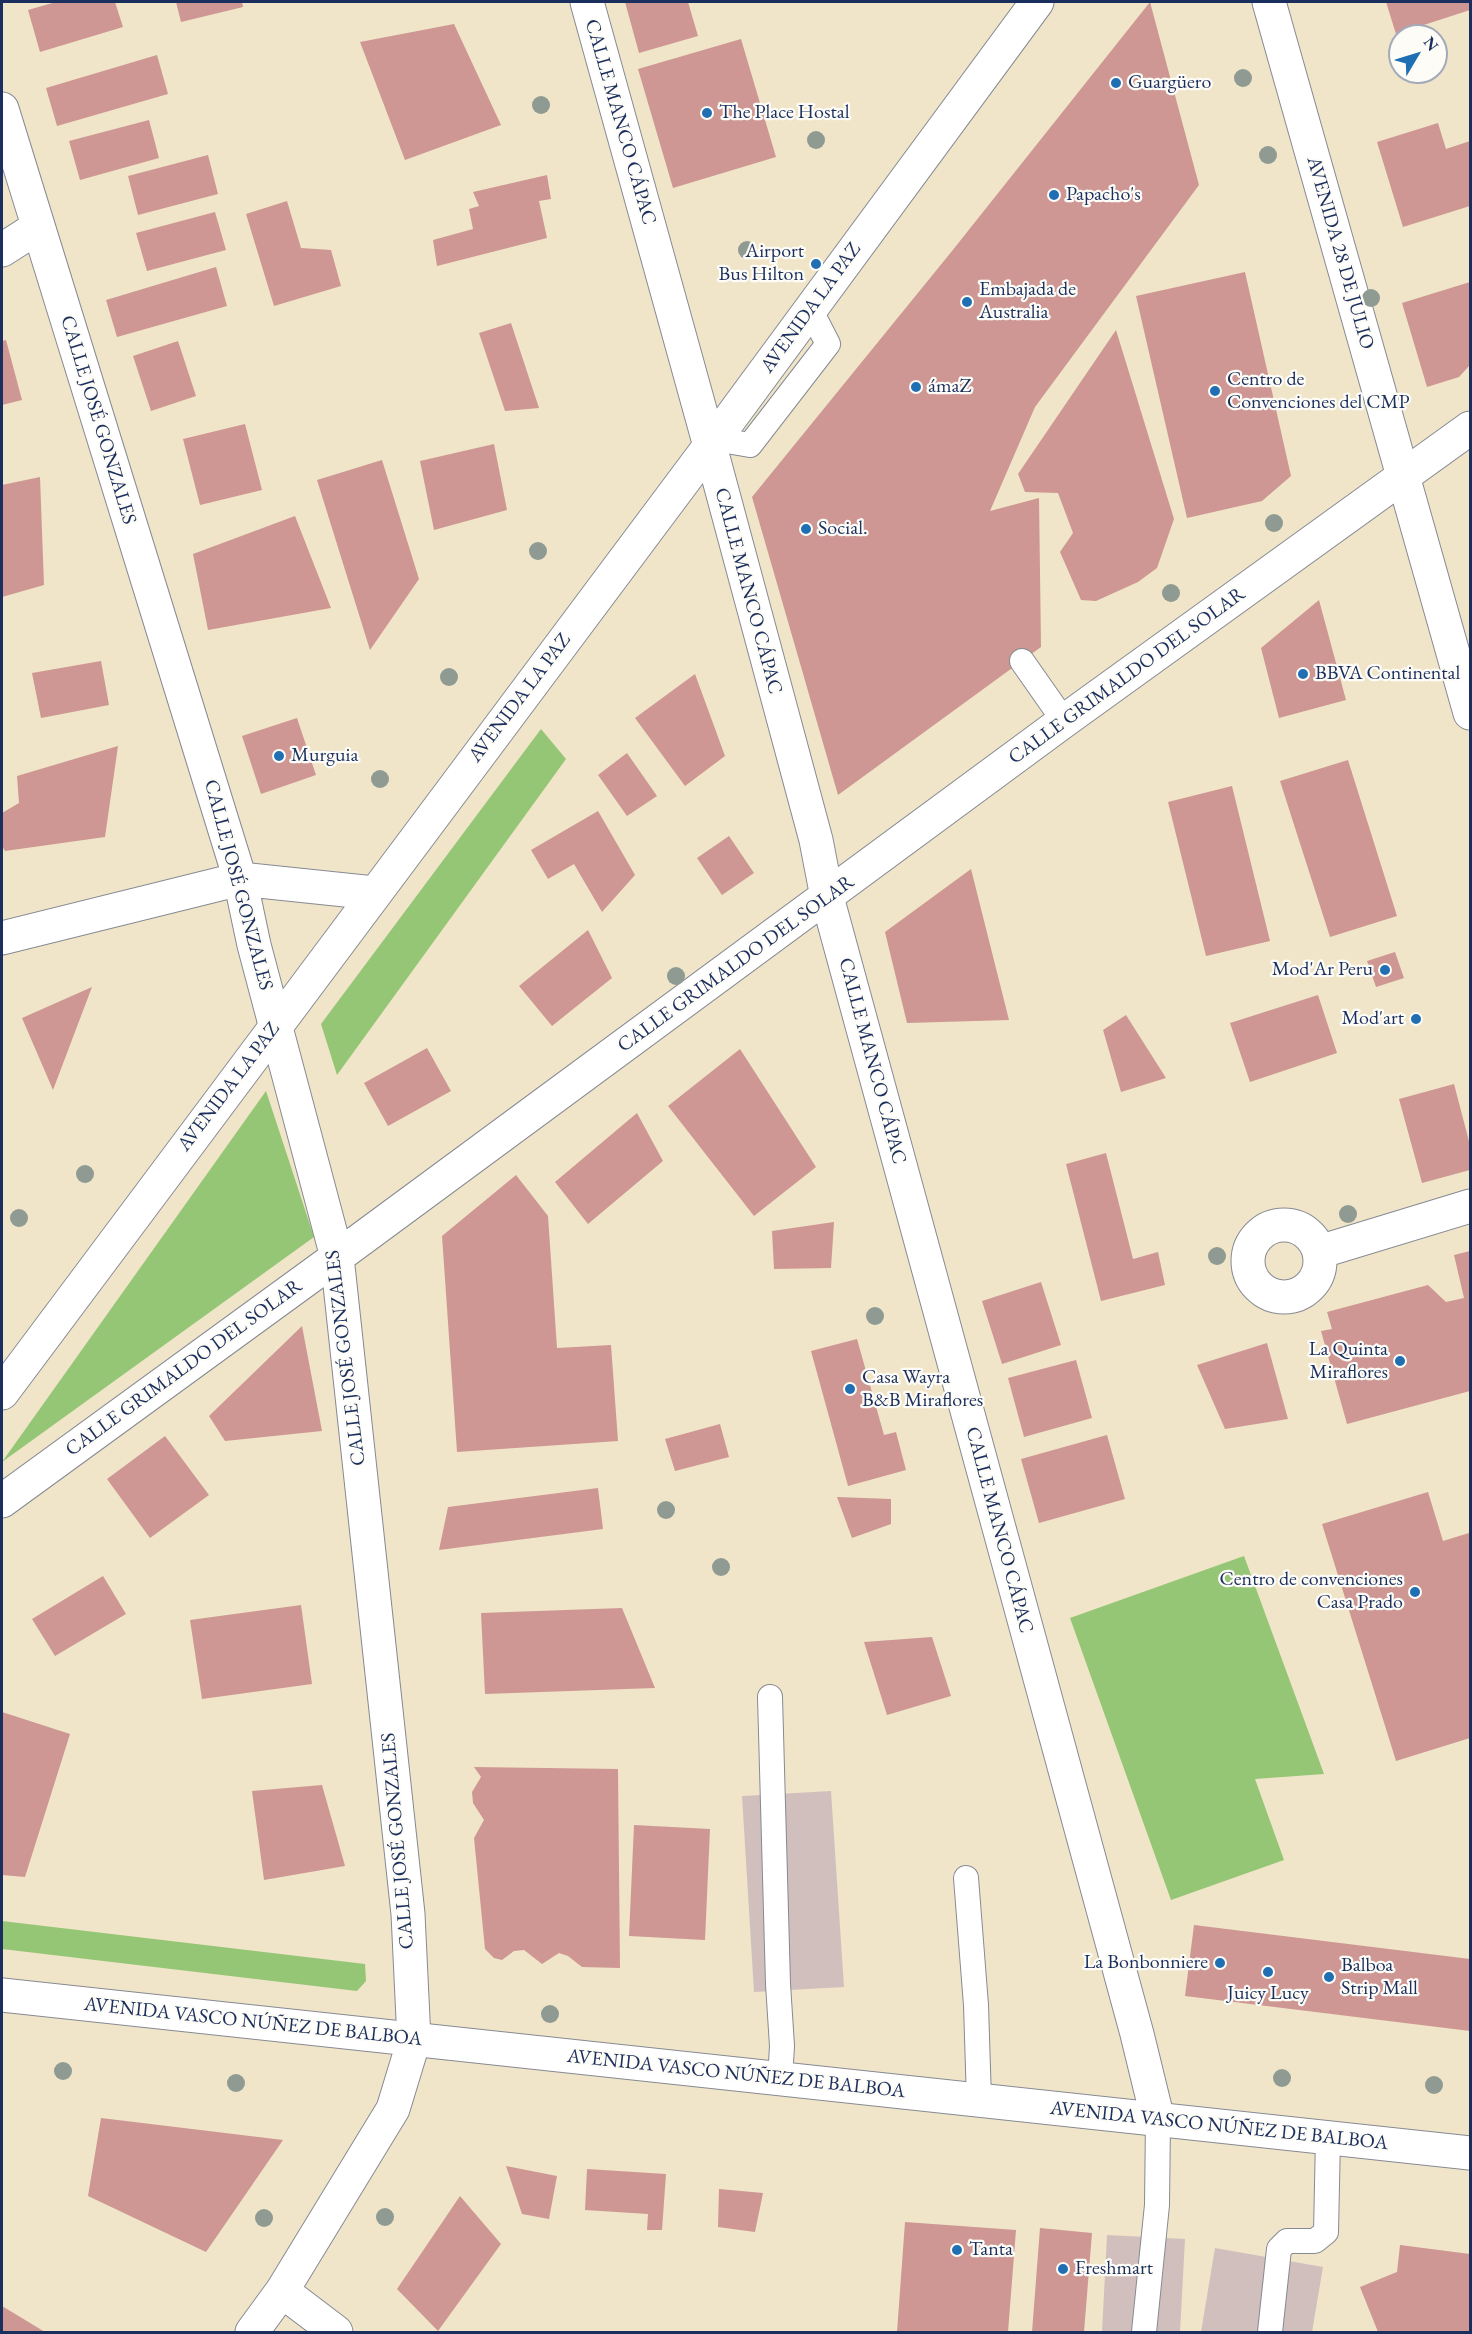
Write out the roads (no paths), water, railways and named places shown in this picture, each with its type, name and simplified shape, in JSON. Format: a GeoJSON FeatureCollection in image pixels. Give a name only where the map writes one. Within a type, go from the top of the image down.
{"type":"FeatureCollection","features":[{"type":"Feature","properties":{"kind":"street","name":"CALLE MANCO CÁPAC"},"geometry":{"type":"LineString","coordinates":[[587,2],[712,442],[816,840],[827,897],[1131,2011],[1158,2120]]}},
{"type":"Feature","properties":{"kind":"street","name":"AVENIDA LA PAZ"},"geometry":{"type":"LineString","coordinates":[[2,1393],[712,442],[1037,2]]}},
{"type":"Feature","properties":{"kind":"street","name":"AVENIDA 28 DE JULIO"},"geometry":{"type":"LineString","coordinates":[[1269,2],[1470,713]]}},
{"type":"Feature","properties":{"kind":"street","name":"CALLE JOSÉ GONZALES"},"geometry":{"type":"LineString","coordinates":[[2,109],[240,879],[254,945],[337,1257],[408,1914],[414,2040],[393,2109],[282,2291],[252,2332]]}},
{"type":"Feature","properties":{"kind":"street"},"geometry":{"type":"LineString","coordinates":[[2,250],[38,227]]}},
{"type":"Feature","properties":{"kind":"street","name":"CALLE GRIMALDO DEL SOLAR"},"geometry":{"type":"LineString","coordinates":[[2,1501],[1064,721],[1470,428]]}},
{"type":"Feature","properties":{"kind":"street"},"geometry":{"type":"LineString","coordinates":[[2,938],[240,879],[374,893]]}},
{"type":"Feature","properties":{"kind":"street"},"geometry":{"type":"LineString","coordinates":[[1319,1252],[1470,1206]]}},
{"type":"Feature","properties":{"kind":"street","name":"AVENIDA VASCO NÚÑEZ DE BALBOA"},"geometry":{"type":"LineString","coordinates":[[2,1995],[1470,2153]]}},
{"type":"Feature","properties":{"kind":"street"},"geometry":{"type":"LineString","coordinates":[[282,2291],[336,2332]]}},
{"type":"Feature","properties":{"kind":"lane"},"geometry":{"type":"LineString","coordinates":[[1022,661],[1064,721]]}},
{"type":"Feature","properties":{"kind":"lane"},"geometry":{"type":"LineString","coordinates":[[770,1697],[778,1984],[782,2046],[780,2079]]}},
{"type":"Feature","properties":{"kind":"lane"},"geometry":{"type":"LineString","coordinates":[[966,1878],[976,2005],[979,2101]]}},
{"type":"Feature","properties":{"kind":"lane"},"geometry":{"type":"LineString","coordinates":[[1144,2332],[1157,2205],[1158,2120]]}},
{"type":"Feature","properties":{"kind":"lane"},"geometry":{"type":"LineString","coordinates":[[1270,2332],[1279,2250],[1287,2241],[1315,2241],[1326,2232],[1328,2138]]}},
{"type":"Feature","properties":{"kind":"place","name":"Guargüero"},"geometry":{"type":"Point","coordinates":[1116,83]}},
{"type":"Feature","properties":{"kind":"place","name":"The Place Hostal"},"geometry":{"type":"Point","coordinates":[707,113]}},
{"type":"Feature","properties":{"kind":"place","name":"Papacho's"},"geometry":{"type":"Point","coordinates":[1054,195]}},
{"type":"Feature","properties":{"kind":"place","name":"Airport Bus Hilton"},"geometry":{"type":"Point","coordinates":[816,264]}},
{"type":"Feature","properties":{"kind":"place","name":"Embajada de Australia"},"geometry":{"type":"Point","coordinates":[967,302]}},
{"type":"Feature","properties":{"kind":"place","name":"ámaZ"},"geometry":{"type":"Point","coordinates":[916,387]}},
{"type":"Feature","properties":{"kind":"place","name":"Centro de Convenciones del CMP"},"geometry":{"type":"Point","coordinates":[1215,391]}},
{"type":"Feature","properties":{"kind":"place","name":"Social."},"geometry":{"type":"Point","coordinates":[806,529]}},
{"type":"Feature","properties":{"kind":"place","name":"BBVA Continental"},"geometry":{"type":"Point","coordinates":[1303,674]}},
{"type":"Feature","properties":{"kind":"place","name":"Murguia"},"geometry":{"type":"Point","coordinates":[279,756]}},
{"type":"Feature","properties":{"kind":"place","name":"Mod'Ar Peru"},"geometry":{"type":"Point","coordinates":[1385,970]}},
{"type":"Feature","properties":{"kind":"place","name":"Mod'art"},"geometry":{"type":"Point","coordinates":[1416,1019]}},
{"type":"Feature","properties":{"kind":"place","name":"La Quinta Miraflores"},"geometry":{"type":"Point","coordinates":[1400,1361]}},
{"type":"Feature","properties":{"kind":"place","name":"Casa Wayra B&B Miraflores"},"geometry":{"type":"Point","coordinates":[850,1389]}},
{"type":"Feature","properties":{"kind":"place","name":"Centro de convenciones Casa Prado"},"geometry":{"type":"Point","coordinates":[1415,1592]}},
{"type":"Feature","properties":{"kind":"place","name":"La Bonbonniere"},"geometry":{"type":"Point","coordinates":[1220,1963]}},
{"type":"Feature","properties":{"kind":"place","name":"Juicy Lucy"},"geometry":{"type":"Point","coordinates":[1268,1972]}},
{"type":"Feature","properties":{"kind":"place","name":"Balboa Strip Mall"},"geometry":{"type":"Point","coordinates":[1329,1977]}},
{"type":"Feature","properties":{"kind":"place","name":"Tanta"},"geometry":{"type":"Point","coordinates":[957,2250]}},
{"type":"Feature","properties":{"kind":"place","name":"Freshmart"},"geometry":{"type":"Point","coordinates":[1063,2269]}}]}
